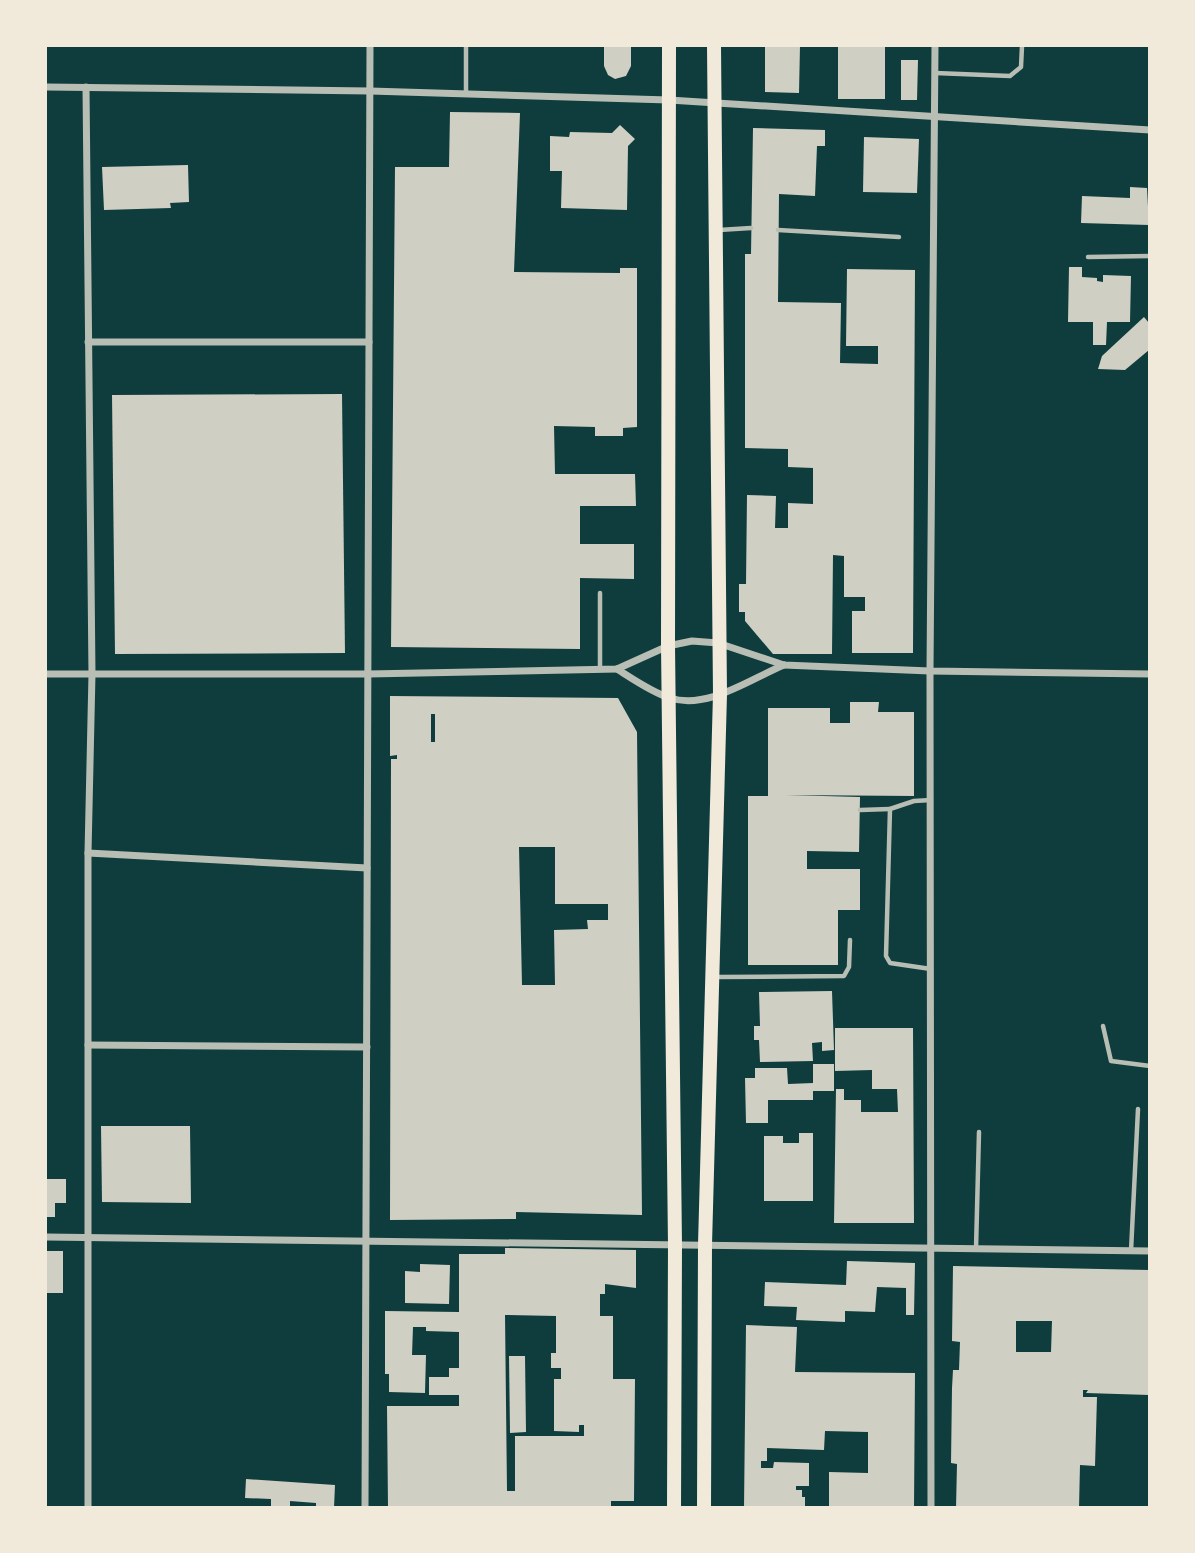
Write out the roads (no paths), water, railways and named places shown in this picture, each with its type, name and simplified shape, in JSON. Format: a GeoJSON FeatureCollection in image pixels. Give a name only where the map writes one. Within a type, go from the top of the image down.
{"type":"FeatureCollection","features":[{"type":"Feature","properties":{"kind":"main road"},"geometry":{"type":"LineString","coordinates":[[669,46],[668,646],[671,698],[675,1245],[674,1507]]}},
{"type":"Feature","properties":{"kind":"main road"},"geometry":{"type":"LineString","coordinates":[[704,1507],[705,1245],[720,694],[715,46]]}},
{"type":"Feature","properties":{"kind":"street"},"geometry":{"type":"LineString","coordinates":[[365,1507],[370,46]]}},
{"type":"Feature","properties":{"kind":"street"},"geometry":{"type":"LineString","coordinates":[[931,1507],[930,671],[935,46]]}},
{"type":"Feature","properties":{"kind":"street"},"geometry":{"type":"LineString","coordinates":[[46,87],[370,91],[669,100],[1150,130]]}},
{"type":"Feature","properties":{"kind":"street"},"geometry":{"type":"LineString","coordinates":[[86,87],[92,674],[88,853],[88,1507]]}},
{"type":"Feature","properties":{"kind":"street"},"geometry":{"type":"LineString","coordinates":[[88,342],[369,342]]}},
{"type":"Feature","properties":{"kind":"street"},"geometry":{"type":"LineString","coordinates":[[46,674],[368,674],[600,669],[617,668],[668,646],[692,641],[718,643],[784,665],[930,671],[1150,674]]}},
{"type":"Feature","properties":{"kind":"street"},"geometry":{"type":"LineString","coordinates":[[617,668],[671,698],[692,701],[720,694],[784,665]]}},
{"type":"Feature","properties":{"kind":"street"},"geometry":{"type":"LineString","coordinates":[[88,853],[367,868]]}},
{"type":"Feature","properties":{"kind":"street"},"geometry":{"type":"LineString","coordinates":[[88,1045],[367,1047]]}},
{"type":"Feature","properties":{"kind":"street"},"geometry":{"type":"LineString","coordinates":[[46,1237],[1150,1251]]}},
{"type":"Feature","properties":{"kind":"lane"},"geometry":{"type":"LineString","coordinates":[[466,46],[466,94]]}},
{"type":"Feature","properties":{"kind":"lane"},"geometry":{"type":"LineString","coordinates":[[935,73],[1010,76],[1021,67],[1022,46]]}},
{"type":"Feature","properties":{"kind":"lane"},"geometry":{"type":"LineString","coordinates":[[715,230],[751,228]]}},
{"type":"Feature","properties":{"kind":"lane"},"geometry":{"type":"LineString","coordinates":[[778,230],[899,237]]}},
{"type":"Feature","properties":{"kind":"lane"},"geometry":{"type":"LineString","coordinates":[[1088,257],[1150,256]]}},
{"type":"Feature","properties":{"kind":"lane"},"geometry":{"type":"LineString","coordinates":[[600,593],[600,669]]}},
{"type":"Feature","properties":{"kind":"lane"},"geometry":{"type":"LineString","coordinates":[[860,810],[890,809],[914,801],[932,800]]}},
{"type":"Feature","properties":{"kind":"lane"},"geometry":{"type":"LineString","coordinates":[[890,809],[886,956],[890,963],[932,969]]}},
{"type":"Feature","properties":{"kind":"lane"},"geometry":{"type":"LineString","coordinates":[[712,977],[844,976],[849,967],[850,940]]}},
{"type":"Feature","properties":{"kind":"lane"},"geometry":{"type":"LineString","coordinates":[[1103,1026],[1111,1061],[1150,1066]]}},
{"type":"Feature","properties":{"kind":"lane"},"geometry":{"type":"LineString","coordinates":[[1131,1251],[1138,1109]]}},
{"type":"Feature","properties":{"kind":"lane"},"geometry":{"type":"LineString","coordinates":[[976,1249],[979,1132]]}}]}
